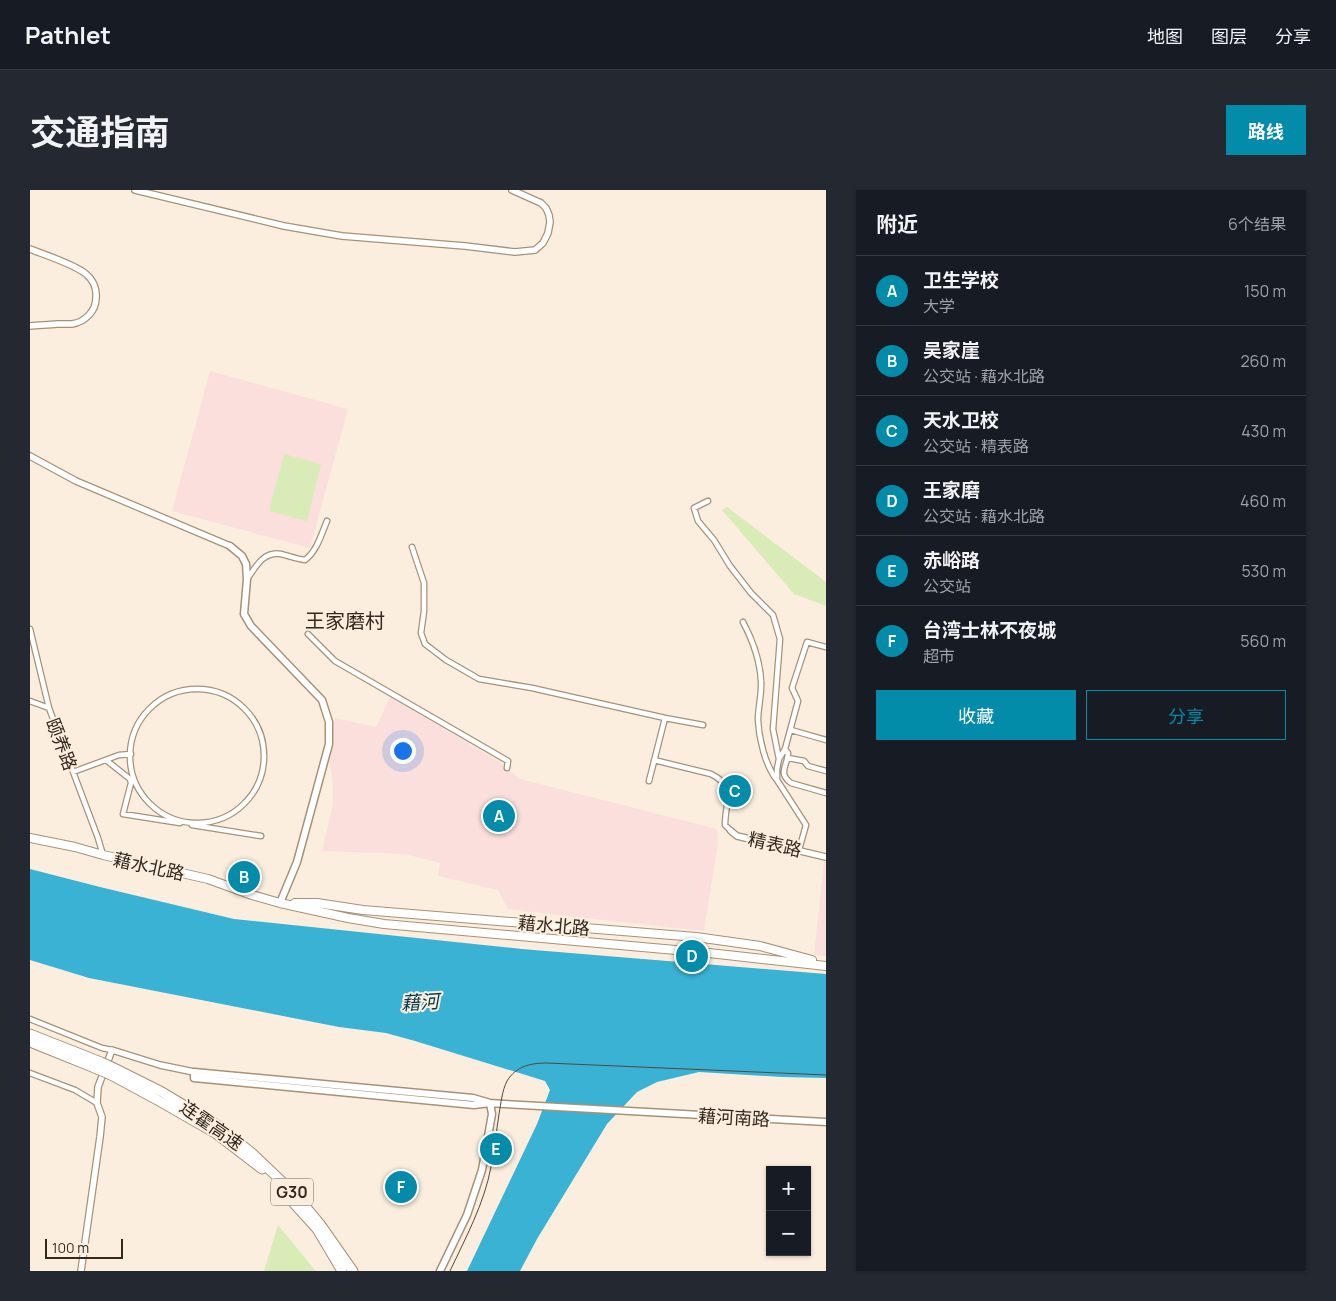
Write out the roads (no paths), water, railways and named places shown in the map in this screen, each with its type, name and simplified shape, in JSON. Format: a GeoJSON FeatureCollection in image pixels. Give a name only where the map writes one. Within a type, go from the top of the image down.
{"type":"FeatureCollection","features":[{"type":"Feature","properties":{"kind":"highway","name":"连霍高速"},"geometry":{"type":"LineString","coordinates":[[30,1034],[113,1072],[161,1102],[216,1129],[252,1153],[296,1195],[354,1271]]}},
{"type":"Feature","properties":{"kind":"highway","name":"连霍高速"},"geometry":{"type":"LineString","coordinates":[[30,1042],[99,1066]]}},
{"type":"Feature","properties":{"kind":"highway","name":"连霍高速"},"geometry":{"type":"LineString","coordinates":[[216,1129],[266,1173],[317,1229],[342,1271]]}},
{"type":"Feature","properties":{"kind":"main road"},"geometry":{"type":"LineString","coordinates":[[230,546],[242,556],[246,564],[247,579],[244,614],[251,626],[322,700],[328,722],[329,744],[297,862],[280,903]]}},
{"type":"Feature","properties":{"kind":"main road","name":"藉水北路"},"geometry":{"type":"LineString","coordinates":[[30,838],[208,879],[280,903],[384,924],[826,964]]}},
{"type":"Feature","properties":{"kind":"main road","name":"藉水北路"},"geometry":{"type":"LineString","coordinates":[[30,842],[75,847]]}},
{"type":"Feature","properties":{"kind":"main road","name":"藉水北路"},"geometry":{"type":"LineString","coordinates":[[280,903],[317,903],[363,910],[696,937],[760,946],[826,964]]}},
{"type":"Feature","properties":{"kind":"main road","name":"藉河南路"},"geometry":{"type":"LineString","coordinates":[[194,1072],[194,1078],[474,1105],[490,1103],[826,1122]]}},
{"type":"Feature","properties":{"kind":"main road"},"geometry":{"type":"LineString","coordinates":[[440,1271],[467,1215],[482,1170],[492,1114],[490,1103]]}},
{"type":"Feature","properties":{"kind":"street"},"geometry":{"type":"LineString","coordinates":[[135,190],[284,226],[342,236],[515,252],[536,250],[543,243],[548,233],[549,215],[541,203],[512,190]]}},
{"type":"Feature","properties":{"kind":"street"},"geometry":{"type":"LineString","coordinates":[[30,249],[88,275],[96,291],[96,300],[88,316],[80,321],[72,324],[30,326]]}},
{"type":"Feature","properties":{"kind":"street"},"geometry":{"type":"LineString","coordinates":[[30,456],[76,481],[230,546]]}},
{"type":"Feature","properties":{"kind":"street"},"geometry":{"type":"LineString","coordinates":[[708,501],[694,508],[698,521],[714,540],[730,566],[751,593],[773,615],[780,639],[773,729],[779,759]]}},
{"type":"Feature","properties":{"kind":"street"},"geometry":{"type":"LineString","coordinates":[[247,579],[260,560],[271,553],[304,560],[311,555],[327,521]]}},
{"type":"Feature","properties":{"kind":"street"},"geometry":{"type":"LineString","coordinates":[[412,547],[424,583],[424,611],[421,633],[425,644],[446,660],[479,679],[532,688],[703,725]]}},
{"type":"Feature","properties":{"kind":"street"},"geometry":{"type":"LineString","coordinates":[[743,622],[759,663],[762,683],[758,720],[768,766],[806,825],[800,850]]}},
{"type":"Feature","properties":{"kind":"street","name":"颐养路"},"geometry":{"type":"LineString","coordinates":[[30,631],[49,708],[103,856]]}},
{"type":"Feature","properties":{"kind":"street"},"geometry":{"type":"LineString","coordinates":[[308,634],[335,661],[508,762],[507,768]]}},
{"type":"Feature","properties":{"kind":"street"},"geometry":{"type":"LineString","coordinates":[[777,780],[779,759],[785,749],[798,701],[792,688],[807,642],[826,647]]}},
{"type":"Feature","properties":{"kind":"street"},"geometry":{"type":"LineString","coordinates":[[199,690],[220,694],[233,700],[245,709],[254,720],[260,733],[264,747],[264,762],[262,776],[256,789],[242,806],[231,814],[217,820],[196,823],[174,819],[150,804],[141,792],[135,779],[130,754],[136,730],[143,717],[152,707],[171,695],[184,691],[199,690]]}},
{"type":"Feature","properties":{"kind":"street"},"geometry":{"type":"LineString","coordinates":[[30,701],[49,708]]}},
{"type":"Feature","properties":{"kind":"street"},"geometry":{"type":"LineString","coordinates":[[649,782],[664,718]]}},
{"type":"Feature","properties":{"kind":"street"},"geometry":{"type":"LineString","coordinates":[[790,730],[826,740]]}},
{"type":"Feature","properties":{"kind":"street"},"geometry":{"type":"LineString","coordinates":[[785,749],[788,753],[784,770],[785,778],[791,783],[826,793]]}},
{"type":"Feature","properties":{"kind":"street"},"geometry":{"type":"LineString","coordinates":[[73,772],[119,755],[130,754]]}},
{"type":"Feature","properties":{"kind":"street"},"geometry":{"type":"LineString","coordinates":[[788,758],[826,771]]}},
{"type":"Feature","properties":{"kind":"street"},"geometry":{"type":"LineString","coordinates":[[106,760],[130,779],[131,783],[124,814],[261,836]]}},
{"type":"Feature","properties":{"kind":"street","name":"精表路"},"geometry":{"type":"LineString","coordinates":[[654,760],[711,774],[718,778],[725,785],[729,795],[725,811],[725,825],[736,836],[826,857]]}},
{"type":"Feature","properties":{"kind":"street"},"geometry":{"type":"LineString","coordinates":[[30,1020],[102,1048],[160,1065],[194,1072]]}},
{"type":"Feature","properties":{"kind":"street"},"geometry":{"type":"LineString","coordinates":[[81,1271],[102,1117],[97,1103],[98,1087],[112,1050]]}},
{"type":"Feature","properties":{"kind":"street"},"geometry":{"type":"LineString","coordinates":[[30,1073],[74,1090],[97,1103]]}},
{"type":"Feature","properties":{"kind":"water","name":"藉河"},"geometry":{"type":"Polygon","coordinates":[[[30,869],[234,919],[522,949],[826,974],[826,1078],[699,1072],[657,1082],[637,1092],[607,1124],[537,1239],[520,1271],[467,1271],[537,1124],[550,1090],[545,1081],[386,1033],[339,1027],[89,978],[30,960],[30,869]]]}},
{"type":"Feature","properties":{"kind":"tram line"},"geometry":{"type":"LineString","coordinates":[[450,1271],[474,1220],[488,1181],[504,1089],[511,1076],[524,1066],[547,1063],[826,1075]]}},
{"type":"Feature","properties":{"kind":"place","name":"天水卫校"},"geometry":{"type":"Point","coordinates":[735,791]}},
{"type":"Feature","properties":{"kind":"place","name":"卫生学校"},"geometry":{"type":"Point","coordinates":[499,816]}},
{"type":"Feature","properties":{"kind":"place","name":"吴家崖"},"geometry":{"type":"Point","coordinates":[244,877]}},
{"type":"Feature","properties":{"kind":"place","name":"王家磨"},"geometry":{"type":"Point","coordinates":[692,956]}},
{"type":"Feature","properties":{"kind":"place","name":"赤峪路"},"geometry":{"type":"Point","coordinates":[496,1149]}},
{"type":"Feature","properties":{"kind":"place","name":"台湾士林不夜城"},"geometry":{"type":"Point","coordinates":[401,1187]}},
{"type":"Feature","properties":{"kind":"district","name":"王家磨村"},"geometry":{"type":"Point","coordinates":[345,620]}}]}
